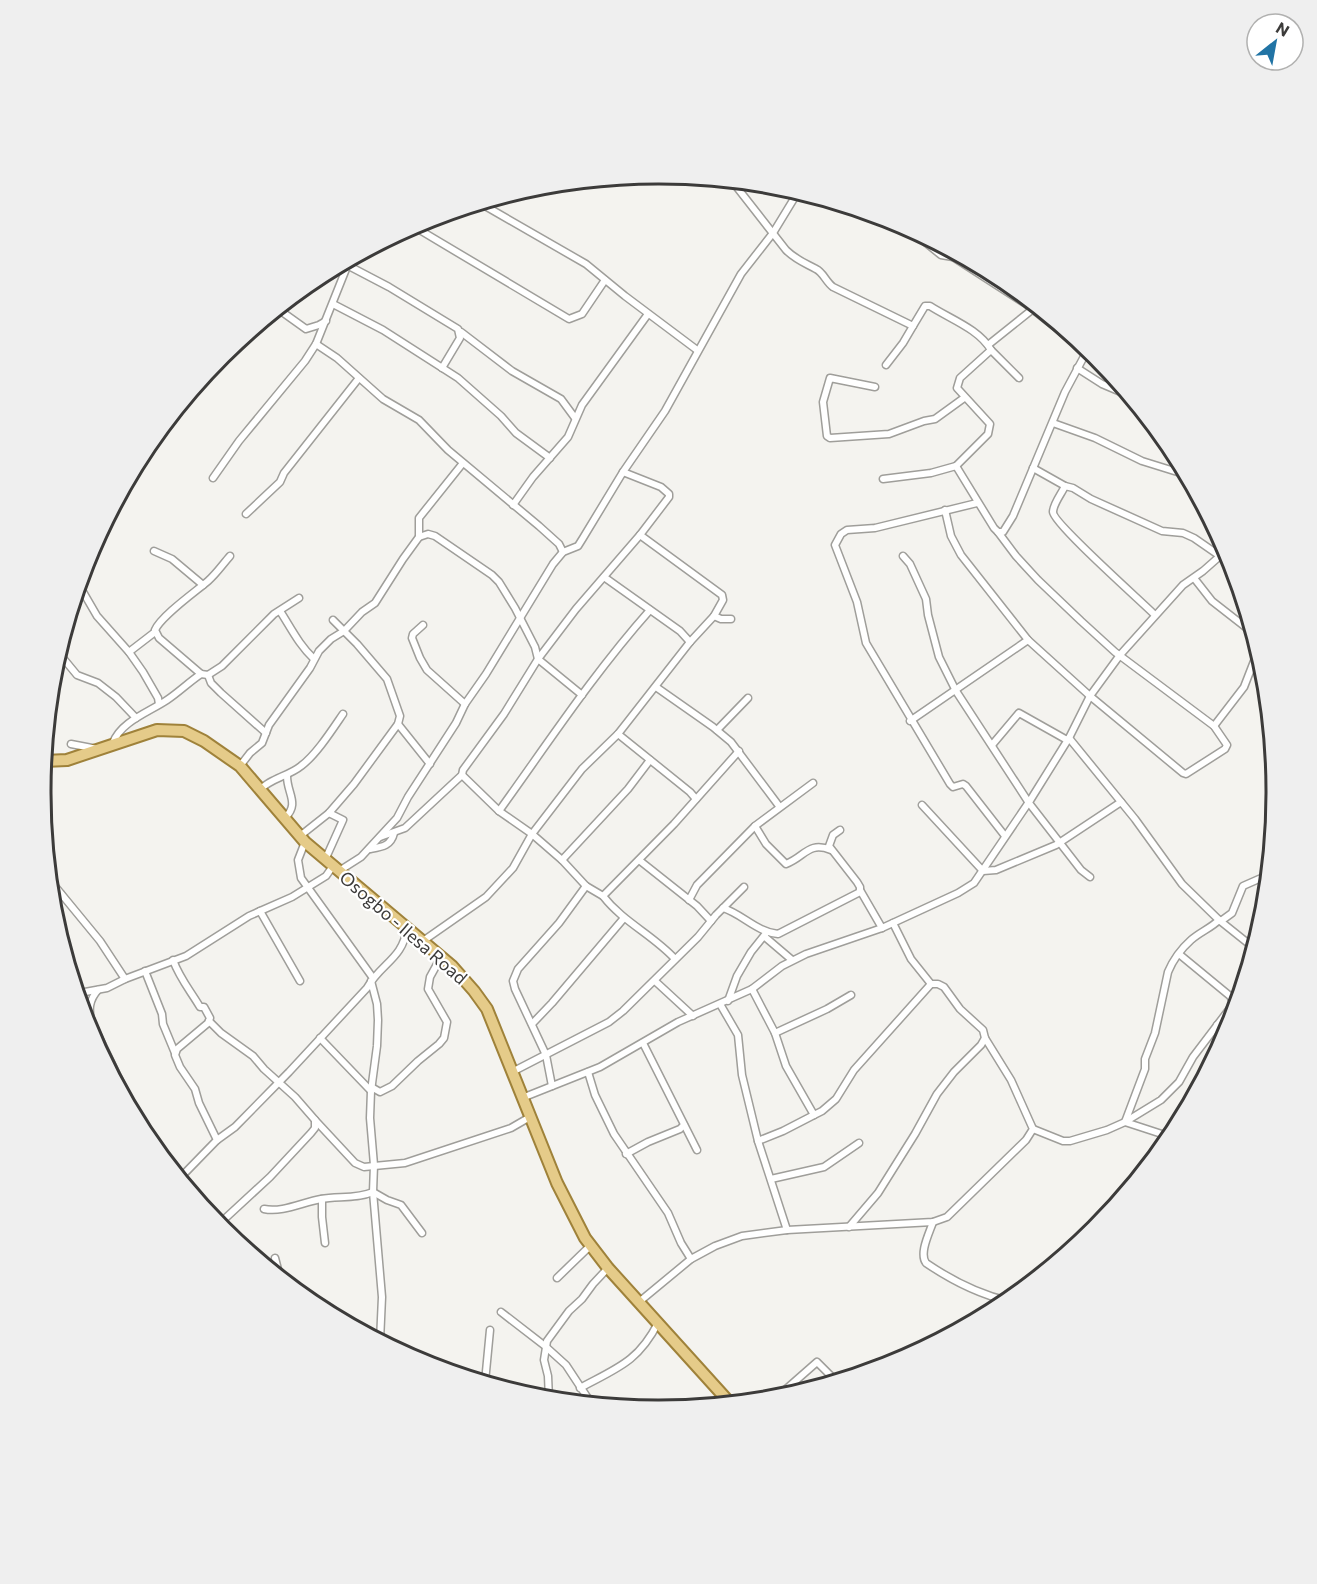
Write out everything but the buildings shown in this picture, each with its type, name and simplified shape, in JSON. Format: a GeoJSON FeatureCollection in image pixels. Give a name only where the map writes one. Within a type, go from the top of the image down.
{"type":"FeatureCollection","features":[{"type":"Feature","properties":{"kind":"main road","name":"Osogbo - Ilesa Road"},"geometry":{"type":"LineString","coordinates":[[52,760],[67,760],[157,730],[177,730],[204,741],[240,766],[302,839],[407,927],[465,980],[487,1009],[569,1209],[590,1246],[723,1395]]}},
{"type":"Feature","properties":{"kind":"street"},"geometry":{"type":"LineString","coordinates":[[739,190],[793,257],[817,269],[826,282],[833,287],[913,326]]}},
{"type":"Feature","properties":{"kind":"street"},"geometry":{"type":"LineString","coordinates":[[332,866],[361,857],[397,818],[456,723],[465,704],[549,571],[563,552],[578,546],[623,472],[665,411],[741,274],[773,233],[793,200]]}},
{"type":"Feature","properties":{"kind":"street"},"geometry":{"type":"LineString","coordinates":[[490,209],[586,264],[697,350]]}},
{"type":"Feature","properties":{"kind":"street"},"geometry":{"type":"LineString","coordinates":[[423,232],[569,319],[582,314],[605,280]]}},
{"type":"Feature","properties":{"kind":"street"},"geometry":{"type":"LineString","coordinates":[[355,266],[458,329],[512,371],[561,399],[576,418]]}},
{"type":"Feature","properties":{"kind":"street"},"geometry":{"type":"LineString","coordinates":[[213,478],[316,344],[345,272]]}},
{"type":"Feature","properties":{"kind":"street"},"geometry":{"type":"LineString","coordinates":[[333,304],[383,330],[458,378],[501,416],[516,433],[550,458]]}},
{"type":"Feature","properties":{"kind":"street"},"geometry":{"type":"LineString","coordinates":[[886,364],[903,343],[922,308],[930,306],[973,331],[1019,378]]}},
{"type":"Feature","properties":{"kind":"street"},"geometry":{"type":"LineString","coordinates":[[883,479],[931,473],[956,466],[988,434],[990,424],[964,398],[957,388],[958,381],[990,347],[1030,311]]}},
{"type":"Feature","properties":{"kind":"street"},"geometry":{"type":"LineString","coordinates":[[284,314],[306,329],[326,321]]}},
{"type":"Feature","properties":{"kind":"street"},"geometry":{"type":"LineString","coordinates":[[512,503],[567,437],[597,382],[648,314]]}},
{"type":"Feature","properties":{"kind":"street"},"geometry":{"type":"LineString","coordinates":[[442,368],[455,349],[460,332]]}},
{"type":"Feature","properties":{"kind":"street"},"geometry":{"type":"LineString","coordinates":[[316,344],[383,399],[419,420],[463,463],[546,532],[559,544],[563,552]]}},
{"type":"Feature","properties":{"kind":"street"},"geometry":{"type":"LineString","coordinates":[[998,532],[1006,530],[1065,392],[1083,357]]}},
{"type":"Feature","properties":{"kind":"street"},"geometry":{"type":"LineString","coordinates":[[1077,368],[1113,389]]}},
{"type":"Feature","properties":{"kind":"street"},"geometry":{"type":"LineString","coordinates":[[246,514],[280,482],[284,473],[359,378]]}},
{"type":"Feature","properties":{"kind":"street"},"geometry":{"type":"LineString","coordinates":[[875,387],[830,378],[823,402],[827,436],[889,434],[935,419],[964,398]]}},
{"type":"Feature","properties":{"kind":"street"},"geometry":{"type":"LineString","coordinates":[[1053,423],[1095,438],[1142,461],[1175,471]]}},
{"type":"Feature","properties":{"kind":"street"},"geometry":{"type":"LineString","coordinates":[[419,537],[419,518],[463,463]]}},
{"type":"Feature","properties":{"kind":"street"},"geometry":{"type":"LineString","coordinates":[[945,510],[951,536],[961,555],[1028,640],[1090,696],[1183,773],[1186,774],[1227,747],[1214,726],[1120,655],[1038,580],[1016,556],[977,503],[966,479],[956,466]]}},
{"type":"Feature","properties":{"kind":"street"},"geometry":{"type":"LineString","coordinates":[[1034,468],[1091,499],[1162,531],[1183,533],[1204,543],[1216,552]]}},
{"type":"Feature","properties":{"kind":"street"},"geometry":{"type":"LineString","coordinates":[[379,838],[405,828],[462,775],[538,659],[669,497],[669,494],[661,488],[623,472]]}},
{"type":"Feature","properties":{"kind":"street"},"geometry":{"type":"LineString","coordinates":[[1065,486],[1053,508],[1054,516],[1155,615]]}},
{"type":"Feature","properties":{"kind":"street"},"geometry":{"type":"LineString","coordinates":[[977,503],[875,528],[847,530],[841,534],[835,545],[857,602],[866,643],[910,720],[950,784],[953,787],[966,786],[1005,836]]}},
{"type":"Feature","properties":{"kind":"street"},"geometry":{"type":"LineString","coordinates":[[240,766],[262,743],[272,720],[325,644],[344,631],[362,612],[375,603],[419,537],[428,534],[435,536],[492,575],[507,593],[535,647],[538,659],[582,696]]}},
{"type":"Feature","properties":{"kind":"street"},"geometry":{"type":"LineString","coordinates":[[423,941],[486,897],[513,868],[532,834],[582,769],[618,734],[690,642],[714,616],[723,600],[722,595],[640,535]]}},
{"type":"Feature","properties":{"kind":"street"},"geometry":{"type":"LineString","coordinates":[[154,551],[172,560],[203,585]]}},
{"type":"Feature","properties":{"kind":"street"},"geometry":{"type":"LineString","coordinates":[[129,652],[155,632],[159,624],[203,585],[230,556]]}},
{"type":"Feature","properties":{"kind":"street"},"geometry":{"type":"LineString","coordinates":[[903,556],[910,564],[926,598],[939,657],[956,690],[1029,803],[1081,870],[1090,877]]}},
{"type":"Feature","properties":{"kind":"street"},"geometry":{"type":"LineString","coordinates":[[522,1098],[588,1072],[693,1016],[752,989],[792,960],[882,928],[958,893],[974,883],[1029,803],[1068,739],[1090,696],[1120,655],[1183,585],[1218,556]]}},
{"type":"Feature","properties":{"kind":"street"},"geometry":{"type":"LineString","coordinates":[[604,577],[680,631],[690,642]]}},
{"type":"Feature","properties":{"kind":"street"},"geometry":{"type":"LineString","coordinates":[[1194,578],[1212,601],[1242,624]]}},
{"type":"Feature","properties":{"kind":"street"},"geometry":{"type":"LineString","coordinates":[[84,594],[97,616],[129,652],[155,692],[159,704]]}},
{"type":"Feature","properties":{"kind":"street"},"geometry":{"type":"LineString","coordinates":[[113,743],[119,731],[136,718],[222,666],[266,621],[299,598]]}},
{"type":"Feature","properties":{"kind":"street"},"geometry":{"type":"LineString","coordinates":[[499,811],[627,636],[650,610]]}},
{"type":"Feature","properties":{"kind":"street"},"geometry":{"type":"LineString","coordinates":[[280,611],[297,639],[314,658]]}},
{"type":"Feature","properties":{"kind":"street"},"geometry":{"type":"LineString","coordinates":[[714,616],[731,619]]}},
{"type":"Feature","properties":{"kind":"street"},"geometry":{"type":"LineString","coordinates":[[333,620],[387,679],[400,716],[398,724],[354,784],[302,839],[298,860],[298,867],[307,888],[372,980],[377,1004],[378,1020],[370,1118],[374,1165],[373,1191],[382,1297],[380,1332]]}},
{"type":"Feature","properties":{"kind":"street"},"geometry":{"type":"LineString","coordinates":[[423,625],[412,636],[420,658],[427,670],[465,704]]}},
{"type":"Feature","properties":{"kind":"street"},"geometry":{"type":"LineString","coordinates":[[155,632],[266,733]]}},
{"type":"Feature","properties":{"kind":"street"},"geometry":{"type":"LineString","coordinates":[[910,720],[1028,640]]}},
{"type":"Feature","properties":{"kind":"street"},"geometry":{"type":"LineString","coordinates":[[66,661],[77,675],[98,683],[116,697],[136,718]]}},
{"type":"Feature","properties":{"kind":"street"},"geometry":{"type":"LineString","coordinates":[[1214,726],[1244,687],[1252,666]]}},
{"type":"Feature","properties":{"kind":"street"},"geometry":{"type":"LineString","coordinates":[[656,687],[717,730],[739,751],[779,806]]}},
{"type":"Feature","properties":{"kind":"street"},"geometry":{"type":"LineString","coordinates":[[717,730],[748,698]]}},
{"type":"Feature","properties":{"kind":"street"},"geometry":{"type":"LineString","coordinates":[[992,745],[1019,713],[1068,739],[1121,802],[1182,884],[1247,942]]}},
{"type":"Feature","properties":{"kind":"street"},"geometry":{"type":"LineString","coordinates":[[260,790],[268,783],[286,776],[305,764],[343,714]]}},
{"type":"Feature","properties":{"kind":"street"},"geometry":{"type":"LineString","coordinates":[[398,724],[430,764]]}},
{"type":"Feature","properties":{"kind":"street"},"geometry":{"type":"LineString","coordinates":[[618,734],[696,799]]}},
{"type":"Feature","properties":{"kind":"street"},"geometry":{"type":"LineString","coordinates":[[71,744],[98,749]]}},
{"type":"Feature","properties":{"kind":"street"},"geometry":{"type":"LineString","coordinates":[[603,896],[739,751]]}},
{"type":"Feature","properties":{"kind":"street"},"geometry":{"type":"LineString","coordinates":[[562,860],[628,789],[650,760]]}},
{"type":"Feature","properties":{"kind":"street"},"geometry":{"type":"LineString","coordinates":[[462,775],[499,811],[532,834],[562,860],[585,886],[603,896],[624,918],[657,942],[675,959]]}},
{"type":"Feature","properties":{"kind":"street"},"geometry":{"type":"LineString","coordinates":[[285,818],[291,812],[293,805],[286,776]]}},
{"type":"Feature","properties":{"kind":"street"},"geometry":{"type":"LineString","coordinates":[[689,900],[697,885],[755,825],[813,783]]}},
{"type":"Feature","properties":{"kind":"street"},"geometry":{"type":"LineString","coordinates":[[982,871],[996,870],[1060,842],[1121,802]]}},
{"type":"Feature","properties":{"kind":"street"},"geometry":{"type":"LineString","coordinates":[[922,805],[982,871]]}},
{"type":"Feature","properties":{"kind":"street"},"geometry":{"type":"LineString","coordinates":[[85,992],[107,988],[198,949],[242,921],[326,876],[332,866],[343,820],[329,813]]}},
{"type":"Feature","properties":{"kind":"street"},"geometry":{"type":"LineString","coordinates":[[755,825],[766,844],[786,864],[813,847],[821,846],[831,850],[857,882],[882,928]]}},
{"type":"Feature","properties":{"kind":"street"},"geometry":{"type":"LineString","coordinates":[[831,850],[830,841],[840,830]]}},
{"type":"Feature","properties":{"kind":"street"},"geometry":{"type":"LineString","coordinates":[[370,849],[387,845],[394,833]]}},
{"type":"Feature","properties":{"kind":"street"},"geometry":{"type":"LineString","coordinates":[[639,860],[689,900],[711,921]]}},
{"type":"Feature","properties":{"kind":"street"},"geometry":{"type":"LineString","coordinates":[[1125,1122],[1145,1069],[1145,1059],[1155,1033],[1168,972],[1191,939],[1232,914],[1243,886],[1260,879]]}},
{"type":"Feature","properties":{"kind":"street"},"geometry":{"type":"LineString","coordinates":[[552,1086],[546,1055],[515,988],[514,976],[560,923],[585,886]]}},
{"type":"Feature","properties":{"kind":"street"},"geometry":{"type":"LineString","coordinates":[[512,1072],[609,1022],[655,981],[744,887]]}},
{"type":"Feature","properties":{"kind":"street"},"geometry":{"type":"LineString","coordinates":[[728,1001],[737,976],[751,952],[766,935],[786,931],[850,898],[860,890]]}},
{"type":"Feature","properties":{"kind":"street"},"geometry":{"type":"LineString","coordinates":[[61,894],[100,941],[125,979]]}},
{"type":"Feature","properties":{"kind":"street"},"geometry":{"type":"LineString","coordinates":[[723,908],[733,911],[766,935],[792,960]]}},
{"type":"Feature","properties":{"kind":"street"},"geometry":{"type":"LineString","coordinates":[[260,911],[300,981]]}},
{"type":"Feature","properties":{"kind":"street"},"geometry":{"type":"LineString","coordinates":[[532,1024],[624,918]]}},
{"type":"Feature","properties":{"kind":"street"},"geometry":{"type":"LineString","coordinates":[[893,923],[911,959],[931,984]]}},
{"type":"Feature","properties":{"kind":"street"},"geometry":{"type":"LineString","coordinates":[[185,1173],[279,1082],[367,988],[403,946],[407,927]]}},
{"type":"Feature","properties":{"kind":"street"},"geometry":{"type":"LineString","coordinates":[[1179,954],[1230,997]]}},
{"type":"Feature","properties":{"kind":"street"},"geometry":{"type":"LineString","coordinates":[[320,1038],[372,1090],[380,1092],[392,1086],[444,1038],[447,1022],[428,989],[430,977],[441,957]]}},
{"type":"Feature","properties":{"kind":"street"},"geometry":{"type":"LineString","coordinates":[[173,960],[178,975],[200,1007],[204,1007],[207,1011],[209,1021],[253,1056],[306,1108],[355,1163],[364,1167],[405,1163],[511,1128],[530,1117]]}},
{"type":"Feature","properties":{"kind":"street"},"geometry":{"type":"LineString","coordinates":[[144,971],[175,1058],[195,1089],[218,1140]]}},
{"type":"Feature","properties":{"kind":"street"},"geometry":{"type":"LineString","coordinates":[[655,981],[693,1016]]}},
{"type":"Feature","properties":{"kind":"street"},"geometry":{"type":"LineString","coordinates":[[758,1141],[822,1111],[836,1099],[854,1070],[931,984],[944,987],[960,1009],[983,1030],[985,1038],[1011,1080],[1033,1129],[1063,1141],[1107,1130],[1161,1100],[1174,1088],[1192,1057],[1222,1018]]}},
{"type":"Feature","properties":{"kind":"street"},"geometry":{"type":"LineString","coordinates":[[90,1005],[99,989]]}},
{"type":"Feature","properties":{"kind":"street"},"geometry":{"type":"LineString","coordinates":[[752,989],[775,1033],[786,1066],[814,1115]]}},
{"type":"Feature","properties":{"kind":"street"},"geometry":{"type":"LineString","coordinates":[[775,1033],[851,995]]}},
{"type":"Feature","properties":{"kind":"street"},"geometry":{"type":"LineString","coordinates":[[720,1004],[738,1035],[742,1075],[758,1141],[787,1230]]}},
{"type":"Feature","properties":{"kind":"street"},"geometry":{"type":"LineString","coordinates":[[175,1053],[209,1021]]}},
{"type":"Feature","properties":{"kind":"street"},"geometry":{"type":"LineString","coordinates":[[848,1228],[858,1220],[882,1188],[937,1094],[985,1038]]}},
{"type":"Feature","properties":{"kind":"street"},"geometry":{"type":"LineString","coordinates":[[643,1043],[697,1150]]}},
{"type":"Feature","properties":{"kind":"street"},"geometry":{"type":"LineString","coordinates":[[588,1072],[595,1095],[626,1154],[668,1213],[691,1259]]}},
{"type":"Feature","properties":{"kind":"street"},"geometry":{"type":"LineString","coordinates":[[225,1218],[270,1177],[312,1133],[315,1120]]}},
{"type":"Feature","properties":{"kind":"street"},"geometry":{"type":"LineString","coordinates":[[1125,1122],[1161,1134]]}},
{"type":"Feature","properties":{"kind":"street"},"geometry":{"type":"LineString","coordinates":[[626,1154],[684,1125]]}},
{"type":"Feature","properties":{"kind":"street"},"geometry":{"type":"LineString","coordinates":[[639,1302],[691,1259],[715,1246],[742,1236],[787,1230],[933,1222],[947,1217],[1026,1140],[1033,1129]]}},
{"type":"Feature","properties":{"kind":"street"},"geometry":{"type":"LineString","coordinates":[[771,1179],[824,1167],[859,1143]]}},
{"type":"Feature","properties":{"kind":"street"},"geometry":{"type":"LineString","coordinates":[[264,1209],[278,1210],[322,1199],[361,1196],[373,1191]]}},
{"type":"Feature","properties":{"kind":"street"},"geometry":{"type":"LineString","coordinates":[[373,1191],[401,1205],[422,1233]]}},
{"type":"Feature","properties":{"kind":"street"},"geometry":{"type":"LineString","coordinates":[[322,1199],[325,1243]]}},
{"type":"Feature","properties":{"kind":"street"},"geometry":{"type":"LineString","coordinates":[[933,1222],[923,1252],[926,1263],[972,1289],[995,1298]]}},
{"type":"Feature","properties":{"kind":"street"},"geometry":{"type":"LineString","coordinates":[[557,1278],[590,1246]]}},
{"type":"Feature","properties":{"kind":"street"},"geometry":{"type":"LineString","coordinates":[[275,1258],[277,1264]]}},
{"type":"Feature","properties":{"kind":"street"},"geometry":{"type":"LineString","coordinates":[[545,1346],[566,1315],[608,1268]]}},
{"type":"Feature","properties":{"kind":"street"},"geometry":{"type":"LineString","coordinates":[[501,1312],[545,1346],[549,1389]]}},
{"type":"Feature","properties":{"kind":"street"},"geometry":{"type":"LineString","coordinates":[[580,1388],[631,1360],[648,1342],[658,1323]]}},
{"type":"Feature","properties":{"kind":"street"},"geometry":{"type":"LineString","coordinates":[[486,1374],[490,1330]]}},
{"type":"Feature","properties":{"kind":"street"},"geometry":{"type":"LineString","coordinates":[[547,1354],[566,1365],[585,1395]]}},
{"type":"Feature","properties":{"kind":"street"},"geometry":{"type":"LineString","coordinates":[[792,1385],[818,1362],[830,1375]]}}]}
